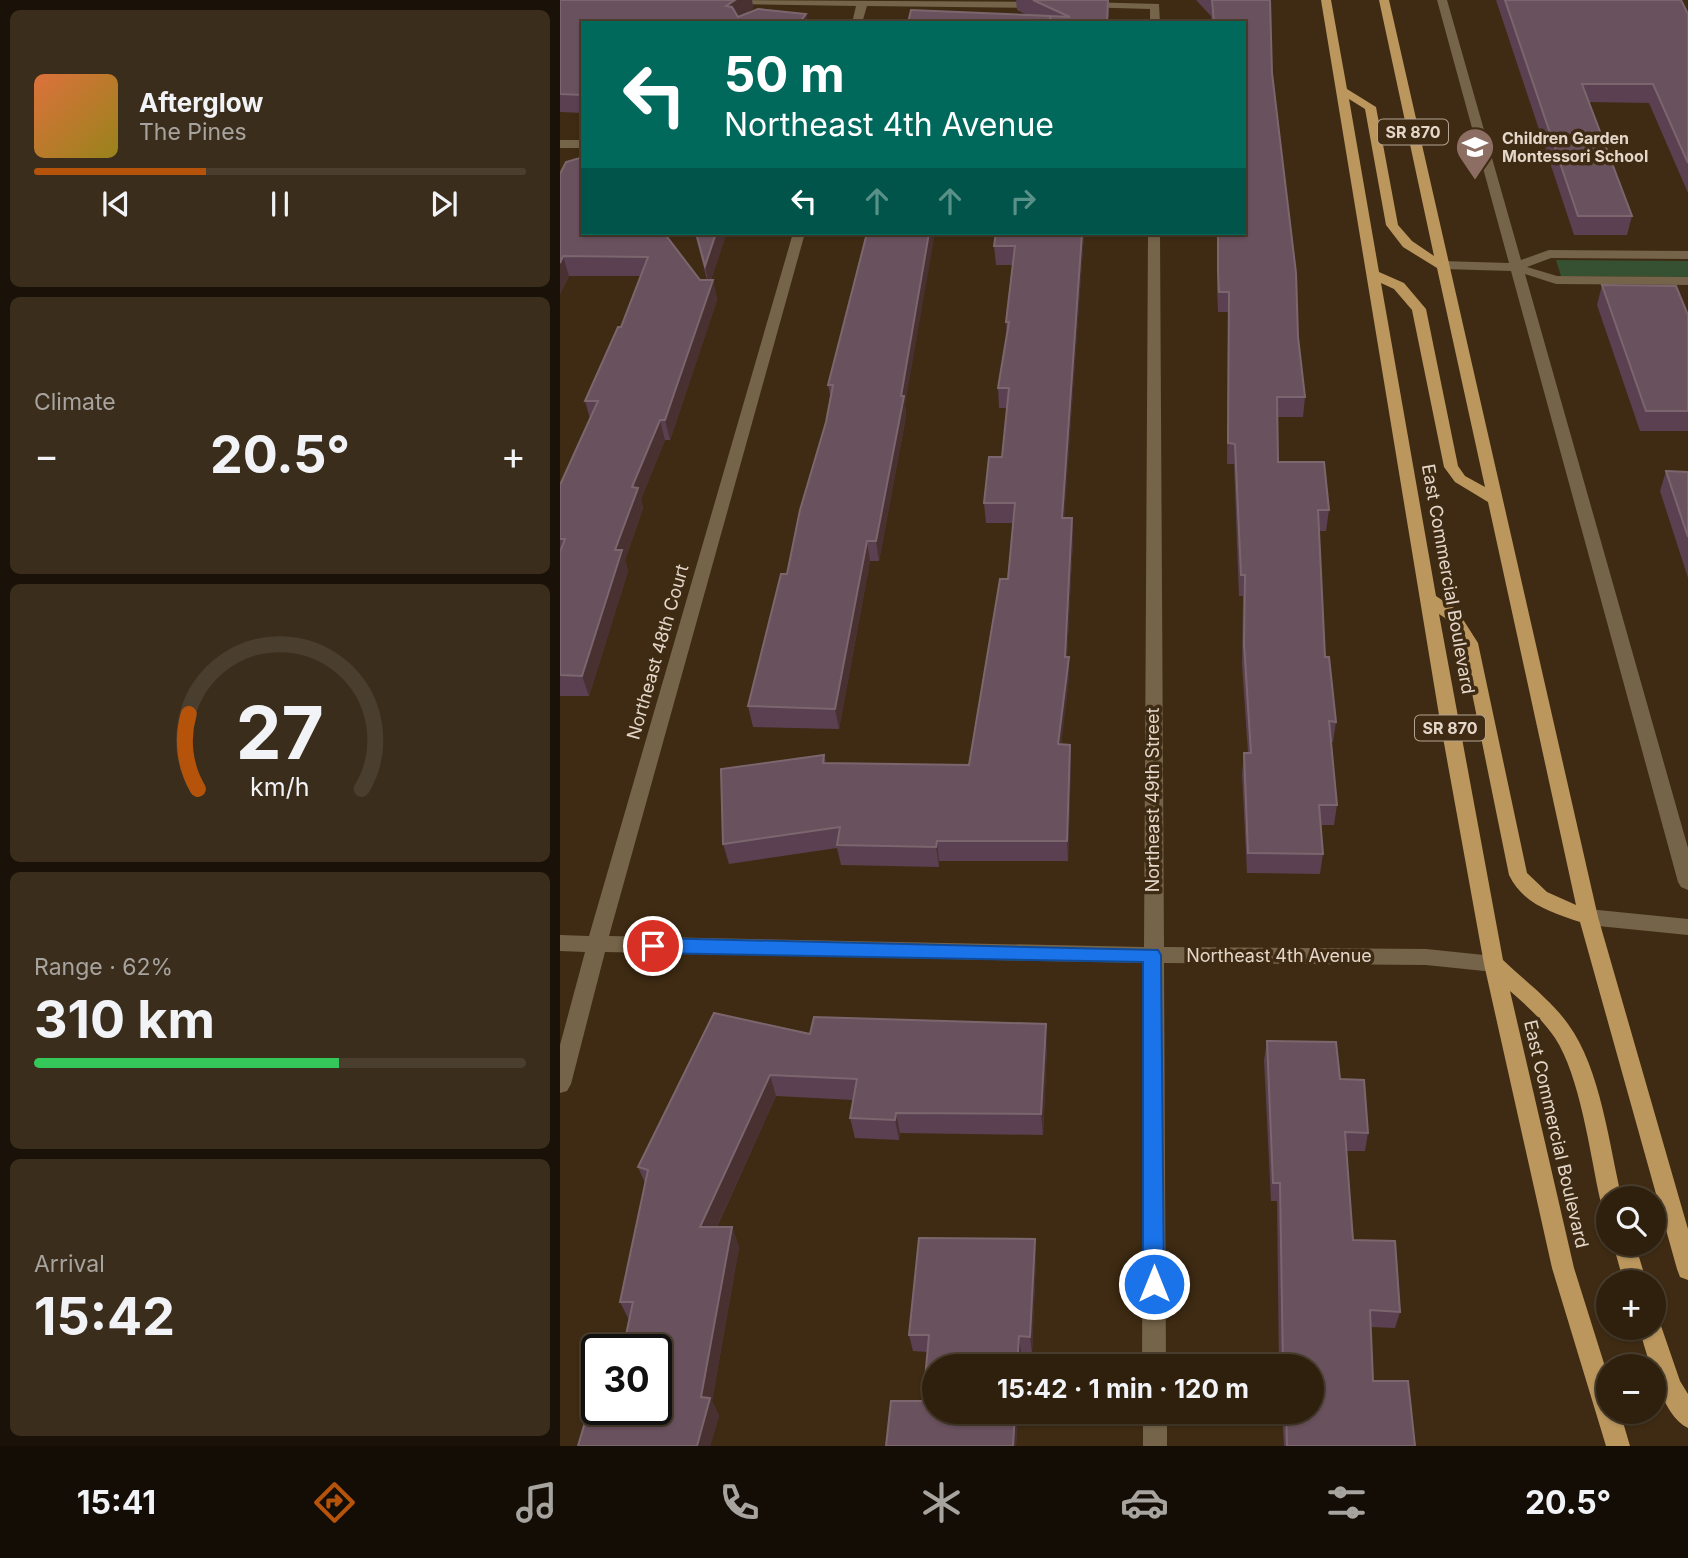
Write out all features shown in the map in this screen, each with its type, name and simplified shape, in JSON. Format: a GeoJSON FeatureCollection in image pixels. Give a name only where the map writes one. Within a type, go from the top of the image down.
{"type":"FeatureCollection","features":[{"type":"Feature","properties":{"kind":"main road","name":"East Commercial Boulevard"},"geometry":{"type":"LineString","coordinates":[[1326,0],[1493,964],[1563,1268],[1618,1446]]}},
{"type":"Feature","properties":{"kind":"main road","name":"SR 870"},"geometry":{"type":"LineString","coordinates":[[1384,0],[1588,917],[1688,1269]]}},
{"type":"Feature","properties":{"kind":"main road"},"geometry":{"type":"LineString","coordinates":[[1341,90],[1370,107],[1392,225],[1397,235],[1416,251],[1442,265]]}},
{"type":"Feature","properties":{"kind":"main road"},"geometry":{"type":"LineString","coordinates":[[1374,275],[1399,286],[1419,309],[1451,467],[1460,479],[1494,499]]}},
{"type":"Feature","properties":{"kind":"main road"},"geometry":{"type":"LineString","coordinates":[[1428,599],[1451,614],[1470,643],[1518,875],[1527,891],[1544,902],[1588,917]]}},
{"type":"Feature","properties":{"kind":"main road"},"geometry":{"type":"LineString","coordinates":[[1493,964],[1546,1012],[1565,1035],[1576,1060],[1608,1186]]}},
{"type":"Feature","properties":{"kind":"main road"},"geometry":{"type":"LineString","coordinates":[[1655,1340],[1670,1387],[1688,1416]]}},
{"type":"Feature","properties":{"kind":"street"},"geometry":{"type":"LineString","coordinates":[[1442,0],[1688,882]]}},
{"type":"Feature","properties":{"kind":"street"},"geometry":{"type":"LineString","coordinates":[[725,1],[1057,5]]}},
{"type":"Feature","properties":{"kind":"street"},"geometry":{"type":"LineString","coordinates":[[858,21],[863,1]]}},
{"type":"Feature","properties":{"kind":"street"},"geometry":{"type":"LineString","coordinates":[[1071,5],[1155,6],[1155,21]]}},
{"type":"Feature","properties":{"kind":"street"},"geometry":{"type":"LineString","coordinates":[[560,144],[581,144]]}},
{"type":"Feature","properties":{"kind":"street","name":"Northeast 48th Court"},"geometry":{"type":"LineString","coordinates":[[560,1084],[597,944],[798,235]]}},
{"type":"Feature","properties":{"kind":"street","name":"Northeast 49th Street"},"geometry":{"type":"LineString","coordinates":[[1154,235],[1154,1354]]}},
{"type":"Feature","properties":{"kind":"street"},"geometry":{"type":"LineString","coordinates":[[1515,267],[1549,254],[1688,255]]}},
{"type":"Feature","properties":{"kind":"street"},"geometry":{"type":"LineString","coordinates":[[1442,265],[1515,267],[1556,280],[1688,281]]}},
{"type":"Feature","properties":{"kind":"street"},"geometry":{"type":"LineString","coordinates":[[1588,917],[1688,927]]}},
{"type":"Feature","properties":{"kind":"street","name":"Northeast 4th Avenue"},"geometry":{"type":"LineString","coordinates":[[560,943],[1152,955],[1426,957],[1493,964]]}},
{"type":"Feature","properties":{"kind":"street"},"geometry":{"type":"LineString","coordinates":[[1155,1424],[1155,1446]]}},
{"type":"Feature","properties":{"kind":"green space"},"geometry":{"type":"Polygon","coordinates":[[[1556,260],[1688,261],[1688,277],[1561,276],[1556,260]]]}},
{"type":"Feature","properties":{"kind":"building"},"geometry":{"type":"Polygon","coordinates":[[[560,0],[735,0],[726,6],[732,7],[738,17],[758,9],[806,14],[801,21],[581,21],[581,95],[560,94],[560,0]]]}},
{"type":"Feature","properties":{"kind":"building"},"geometry":{"type":"Polygon","coordinates":[[[1033,0],[1108,0],[1107,21],[908,21],[911,10],[1050,16],[1050,20],[1051,16],[1070,17],[1033,0]]]}},
{"type":"Feature","properties":{"kind":"building"},"geometry":{"type":"Polygon","coordinates":[[[1212,0],[1270,0],[1272,73],[1296,273],[1298,337],[1305,397],[1277,397],[1278,462],[1324,462],[1329,510],[1318,510],[1325,657],[1329,657],[1336,722],[1329,721],[1337,805],[1319,805],[1323,854],[1248,853],[1244,753],[1251,753],[1244,644],[1245,575],[1241,575],[1235,444],[1228,443],[1229,292],[1219,292],[1218,270],[1218,235],[1246,235],[1246,21],[1214,21],[1212,0]]]}},
{"type":"Feature","properties":{"kind":"building"},"geometry":{"type":"Polygon","coordinates":[[[1505,0],[1681,0],[1688,14],[1688,163],[1653,84],[1582,84],[1632,216],[1578,216],[1505,0]]]}},
{"type":"Feature","properties":{"kind":"building"},"geometry":{"type":"Polygon","coordinates":[[[581,158],[581,235],[666,235],[700,280],[713,280],[665,420],[660,420],[632,487],[638,488],[615,550],[622,550],[582,676],[560,675],[560,552],[565,539],[560,539],[560,485],[598,401],[585,401],[618,327],[621,327],[648,257],[563,256],[560,263],[560,174],[566,162],[581,158]]]}},
{"type":"Feature","properties":{"kind":"building"},"geometry":{"type":"Polygon","coordinates":[[[697,235],[715,235],[705,266],[697,235]]]}},
{"type":"Feature","properties":{"kind":"building"},"geometry":{"type":"Polygon","coordinates":[[[866,235],[929,235],[901,396],[904,396],[876,541],[867,541],[835,709],[748,706],[781,574],[787,574],[800,510],[826,422],[833,385],[828,385],[866,235]]]}},
{"type":"Feature","properties":{"kind":"building"},"geometry":{"type":"Polygon","coordinates":[[[996,235],[1082,235],[1062,518],[1072,518],[1065,657],[1069,657],[1058,744],[1070,745],[1067,841],[937,841],[936,847],[837,845],[840,827],[723,844],[721,769],[824,755],[823,763],[969,765],[1000,579],[1008,579],[1015,503],[984,503],[989,457],[1002,457],[1009,388],[998,388],[1009,322],[1006,322],[1015,246],[994,246],[996,235]]]}},
{"type":"Feature","properties":{"kind":"building"},"geometry":{"type":"Polygon","coordinates":[[[1602,285],[1676,286],[1688,315],[1688,411],[1646,411],[1602,285]]]}},
{"type":"Feature","properties":{"kind":"building"},"geometry":{"type":"Polygon","coordinates":[[[1666,471],[1688,472],[1688,537],[1666,471]]]}},
{"type":"Feature","properties":{"kind":"building"},"geometry":{"type":"Polygon","coordinates":[[[714,1013],[810,1034],[814,1017],[1046,1024],[1041,1114],[896,1113],[895,1120],[850,1118],[857,1079],[770,1075],[700,1227],[732,1227],[701,1397],[710,1398],[697,1446],[578,1446],[584,1425],[672,1425],[672,1334],[626,1334],[633,1302],[620,1302],[648,1170],[638,1167],[714,1013]]]}},
{"type":"Feature","properties":{"kind":"building"},"geometry":{"type":"Polygon","coordinates":[[[1267,1041],[1336,1042],[1340,1079],[1364,1080],[1368,1133],[1345,1132],[1353,1240],[1395,1241],[1400,1312],[1370,1310],[1373,1381],[1408,1381],[1415,1446],[1287,1446],[1286,1424],[1324,1424],[1324,1354],[1283,1354],[1280,1183],[1273,1183],[1267,1041]]]}},
{"type":"Feature","properties":{"kind":"building"},"geometry":{"type":"Polygon","coordinates":[[[919,1238],[1035,1239],[1030,1337],[1019,1336],[1018,1354],[927,1354],[929,1335],[909,1335],[919,1238]]]}},
{"type":"Feature","properties":{"kind":"building"},"geometry":{"type":"Polygon","coordinates":[[[891,1401],[922,1401],[922,1424],[1014,1424],[1013,1446],[886,1446],[891,1401]]]}},
{"type":"Feature","properties":{"kind":"place","name":"Children Garden Montessori School"},"geometry":{"type":"Point","coordinates":[1475,181]}},
{"type":"Feature","properties":{"kind":"route"},"geometry":{"type":"LineString","coordinates":[[653,946],[1152,955],[1154,1284]]}}]}
